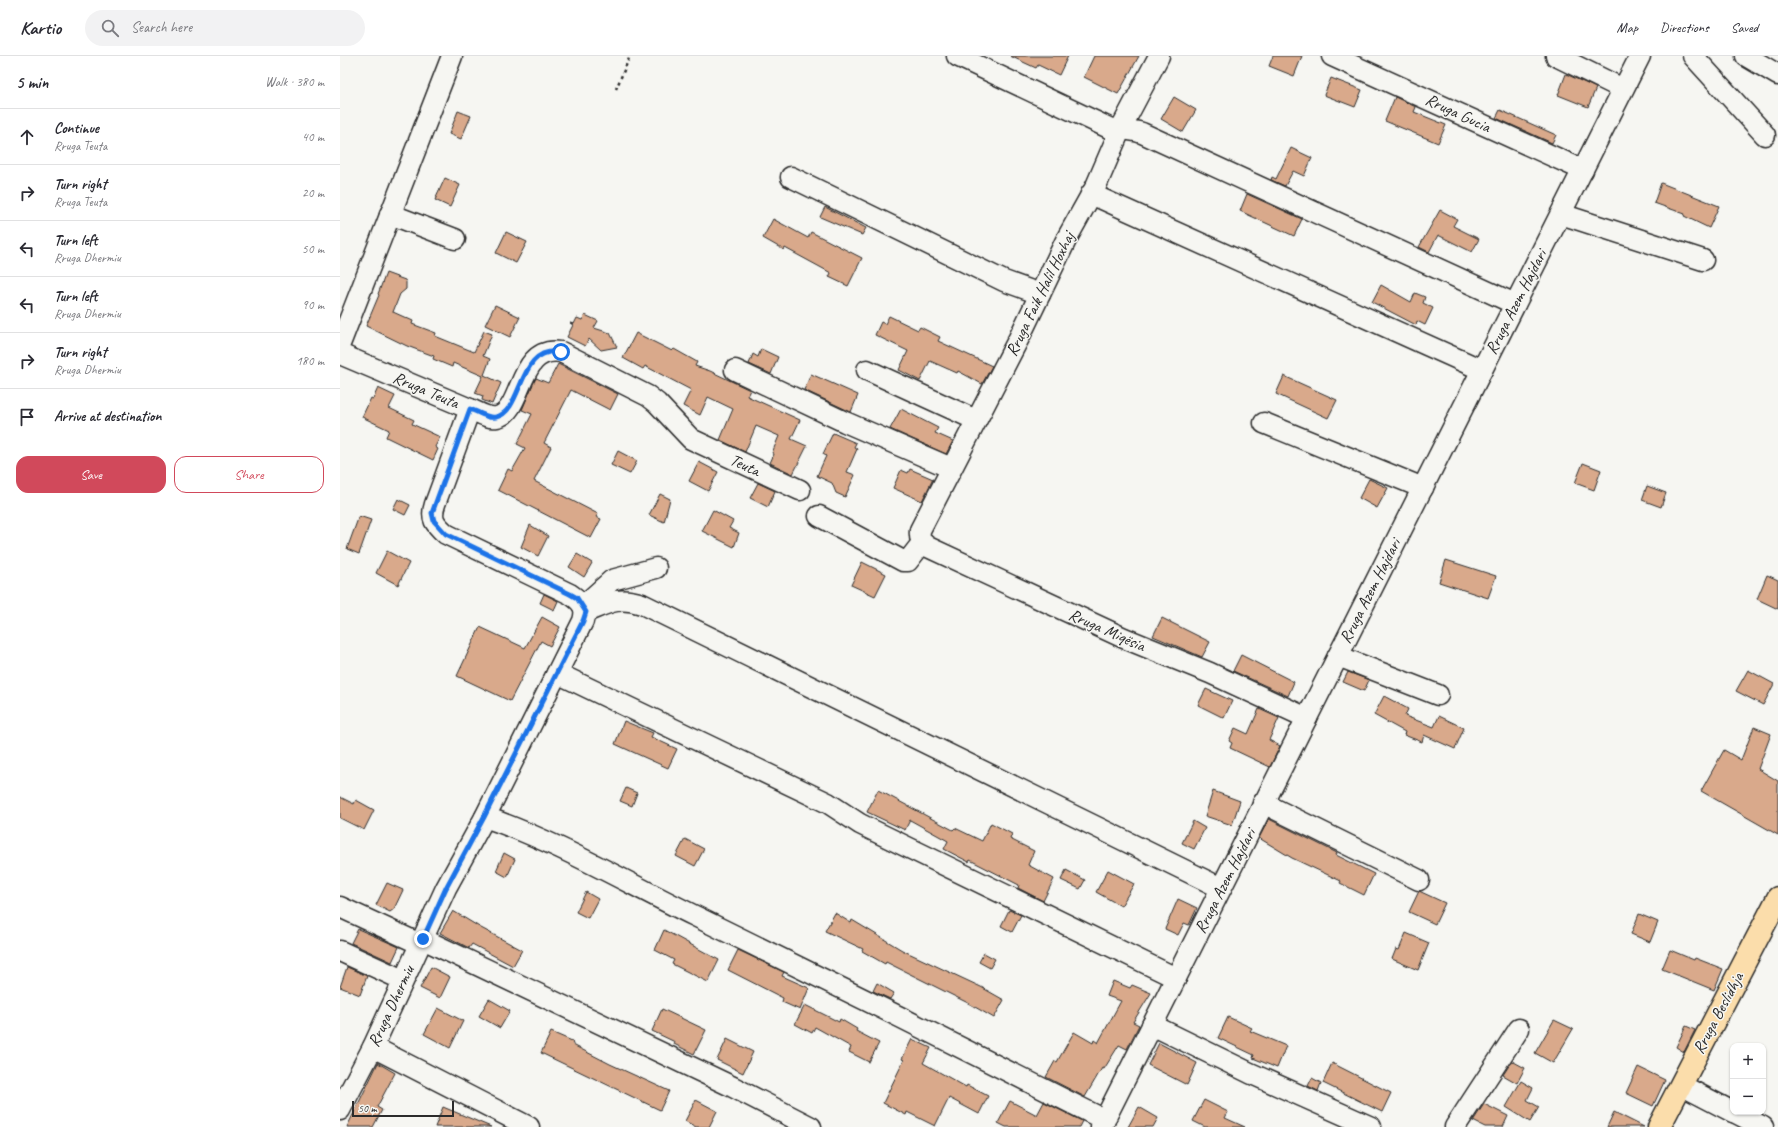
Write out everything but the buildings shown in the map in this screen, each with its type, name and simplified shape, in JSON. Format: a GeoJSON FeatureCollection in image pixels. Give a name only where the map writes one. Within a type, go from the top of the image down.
{"type":"FeatureCollection","features":[{"type":"Feature","properties":{"kind":"main road","name":"Rruga Beslidhja"},"geometry":{"type":"LineString","coordinates":[[1659,1127],[1776,906]]}},
{"type":"Feature","properties":{"kind":"street"},"geometry":{"type":"LineString","coordinates":[[340,344],[452,56]]}},
{"type":"Feature","properties":{"kind":"street"},"geometry":{"type":"LineString","coordinates":[[957,56],[1109,128],[1120,130],[1131,129],[1142,133],[1516,304]]}},
{"type":"Feature","properties":{"kind":"street","name":"Rruga Faik Halil Hoxhaj"},"geometry":{"type":"LineString","coordinates":[[819,516],[903,561],[908,561],[912,558],[951,468],[1067,238],[1092,194],[1120,130],[1159,56]]}},
{"type":"Feature","properties":{"kind":"street","name":"Rruga Gucia"},"geometry":{"type":"LineString","coordinates":[[1332,56],[1583,170]]}},
{"type":"Feature","properties":{"kind":"street"},"geometry":{"type":"LineString","coordinates":[[1556,56],[1623,88]]}},
{"type":"Feature","properties":{"kind":"street","name":"Rruga Azem Hajdari"},"geometry":{"type":"LineString","coordinates":[[1103,1124],[1263,803],[1640,56]]}},
{"type":"Feature","properties":{"kind":"street"},"geometry":{"type":"LineString","coordinates":[[1693,56],[1765,135]]}},
{"type":"Feature","properties":{"kind":"street"},"geometry":{"type":"LineString","coordinates":[[1746,56],[1778,75]]}},
{"type":"Feature","properties":{"kind":"street"},"geometry":{"type":"LineString","coordinates":[[791,177],[1004,281],[1040,294]]}},
{"type":"Feature","properties":{"kind":"street"},"geometry":{"type":"LineString","coordinates":[[1092,194],[1482,370]]}},
{"type":"Feature","properties":{"kind":"street"},"geometry":{"type":"LineString","coordinates":[[390,214],[455,239]]}},
{"type":"Feature","properties":{"kind":"street"},"geometry":{"type":"LineString","coordinates":[[1561,214],[1703,260]]}},
{"type":"Feature","properties":{"kind":"street","name":"Rruga Teuta"},"geometry":{"type":"LineString","coordinates":[[340,354],[470,409],[489,416],[497,417],[511,405],[528,368],[535,360],[552,351],[561,352],[648,396],[691,439]]}},
{"type":"Feature","properties":{"kind":"street"},"geometry":{"type":"LineString","coordinates":[[735,370],[845,422],[951,468]]}},
{"type":"Feature","properties":{"kind":"street"},"geometry":{"type":"LineString","coordinates":[[867,370],[976,420]]}},
{"type":"Feature","properties":{"kind":"street"},"geometry":{"type":"LineString","coordinates":[[470,409],[432,513],[434,521],[446,534],[570,594],[584,609]]}},
{"type":"Feature","properties":{"kind":"street"},"geometry":{"type":"LineString","coordinates":[[1264,423],[1422,488]]}},
{"type":"Feature","properties":{"kind":"street","name":"Teuta"},"geometry":{"type":"LineString","coordinates":[[691,439],[800,490]]}},
{"type":"Feature","properties":{"kind":"street","name":"Rruga Miqësia"},"geometry":{"type":"LineString","coordinates":[[921,536],[928,547],[1124,638],[1210,674],[1306,718]]}},
{"type":"Feature","properties":{"kind":"street"},"geometry":{"type":"LineString","coordinates":[[584,609],[612,580],[656,568]]}},
{"type":"Feature","properties":{"kind":"street"},"geometry":{"type":"LineString","coordinates":[[584,609],[616,600],[629,599],[642,604],[1221,888]]}},
{"type":"Feature","properties":{"kind":"street","name":"Rruga Dhermiu"},"geometry":{"type":"LineString","coordinates":[[340,1110],[373,1047],[446,888],[484,817],[583,621],[584,609]]}},
{"type":"Feature","properties":{"kind":"street"},"geometry":{"type":"LineString","coordinates":[[1338,656],[1438,695]]}},
{"type":"Feature","properties":{"kind":"street"},"geometry":{"type":"LineString","coordinates":[[557,673],[828,803],[860,824],[1176,978]]}},
{"type":"Feature","properties":{"kind":"street"},"geometry":{"type":"LineString","coordinates":[[1263,803],[1420,880]]}},
{"type":"Feature","properties":{"kind":"street"},"geometry":{"type":"LineString","coordinates":[[484,817],[521,829],[558,847],[935,1034],[1103,1124]]}},
{"type":"Feature","properties":{"kind":"street"},"geometry":{"type":"LineString","coordinates":[[340,907],[421,942],[732,1087],[811,1127]]}},
{"type":"Feature","properties":{"kind":"street"},"geometry":{"type":"LineString","coordinates":[[340,951],[403,980]]}},
{"type":"Feature","properties":{"kind":"street"},"geometry":{"type":"LineString","coordinates":[[1152,1025],[1250,1073],[1371,1127]]}},
{"type":"Feature","properties":{"kind":"street"},"geometry":{"type":"LineString","coordinates":[[1455,1127],[1519,1029]]}},
{"type":"Feature","properties":{"kind":"street"},"geometry":{"type":"LineString","coordinates":[[373,1047],[528,1127]]}},
{"type":"Feature","properties":{"kind":"street"},"geometry":{"type":"LineString","coordinates":[[1681,1085],[1730,1110]]}},
{"type":"Feature","properties":{"kind":"street"},"geometry":{"type":"LineString","coordinates":[[1739,1115],[1763,1127]]}},
{"type":"Feature","properties":{"kind":"path"},"geometry":{"type":"LineString","coordinates":[[616,89],[630,56]]}},
{"type":"Feature","properties":{"kind":"route"},"geometry":{"type":"LineString","coordinates":[[423,939],[446,888],[484,817],[583,621],[586,612],[577,598],[570,594],[446,534],[434,521],[432,513],[470,409],[489,416],[497,417],[511,405],[528,368],[535,360],[552,351],[561,352]]}}]}
